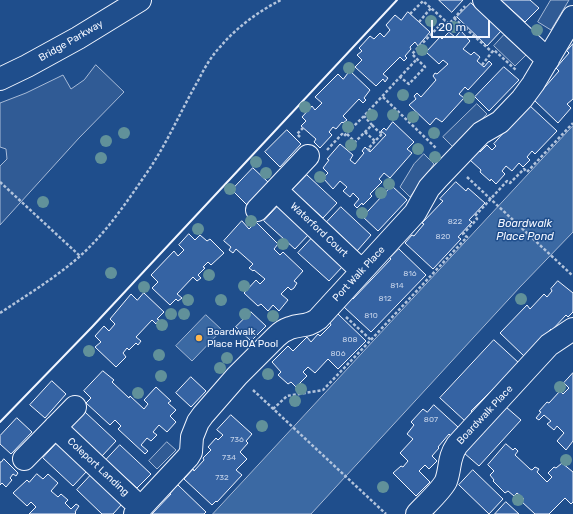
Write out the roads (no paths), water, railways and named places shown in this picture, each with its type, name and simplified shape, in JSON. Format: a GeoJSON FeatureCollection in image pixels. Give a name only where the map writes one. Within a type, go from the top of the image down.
{"type":"FeatureCollection","features":[{"type":"Feature","properties":{"kind":"street","name":"Bridge Parkway"},"geometry":{"type":"LineString","coordinates":[[0,79],[78,38],[140,0]]}},
{"type":"Feature","properties":{"kind":"street"},"geometry":{"type":"LineString","coordinates":[[475,2],[548,60]]}},
{"type":"Feature","properties":{"kind":"street","name":"Port Walk Place"},"geometry":{"type":"LineString","coordinates":[[138,511],[188,457],[191,452],[192,436],[198,422],[237,376],[283,331],[313,323],[318,319],[415,213],[429,188],[452,163],[481,133],[500,122],[522,98],[533,84],[573,18]]}},
{"type":"Feature","properties":{"kind":"street"},"geometry":{"type":"LineString","coordinates":[[257,210],[308,156]]}},
{"type":"Feature","properties":{"kind":"street","name":"Waterford Court"},"geometry":{"type":"LineString","coordinates":[[276,190],[362,271]]}},
{"type":"Feature","properties":{"kind":"street","name":"Boardwalk Place"},"geometry":{"type":"LineString","coordinates":[[417,514],[444,486],[448,475],[450,458],[457,445],[550,345],[573,329]]}},
{"type":"Feature","properties":{"kind":"street"},"geometry":{"type":"LineString","coordinates":[[24,459],[75,407]]}},
{"type":"Feature","properties":{"kind":"street","name":"Coleport Landing"},"geometry":{"type":"LineString","coordinates":[[55,427],[138,511]]}},
{"type":"Feature","properties":{"kind":"water","name":"Boardwalk Place Pond"},"geometry":{"type":"Polygon","coordinates":[[[573,126],[573,232],[520,287],[311,514],[213,514],[573,126]]]}},
{"type":"Feature","properties":{"kind":"water","name":"Boardwalk Place HOA Pool"},"geometry":{"type":"Polygon","coordinates":[[[206,315],[222,330],[192,361],[176,346],[206,315]]]}},
{"type":"Feature","properties":{"kind":"place","name":"Boardwalk Place HOA Pool"},"geometry":{"type":"Point","coordinates":[199,338]}}]}
